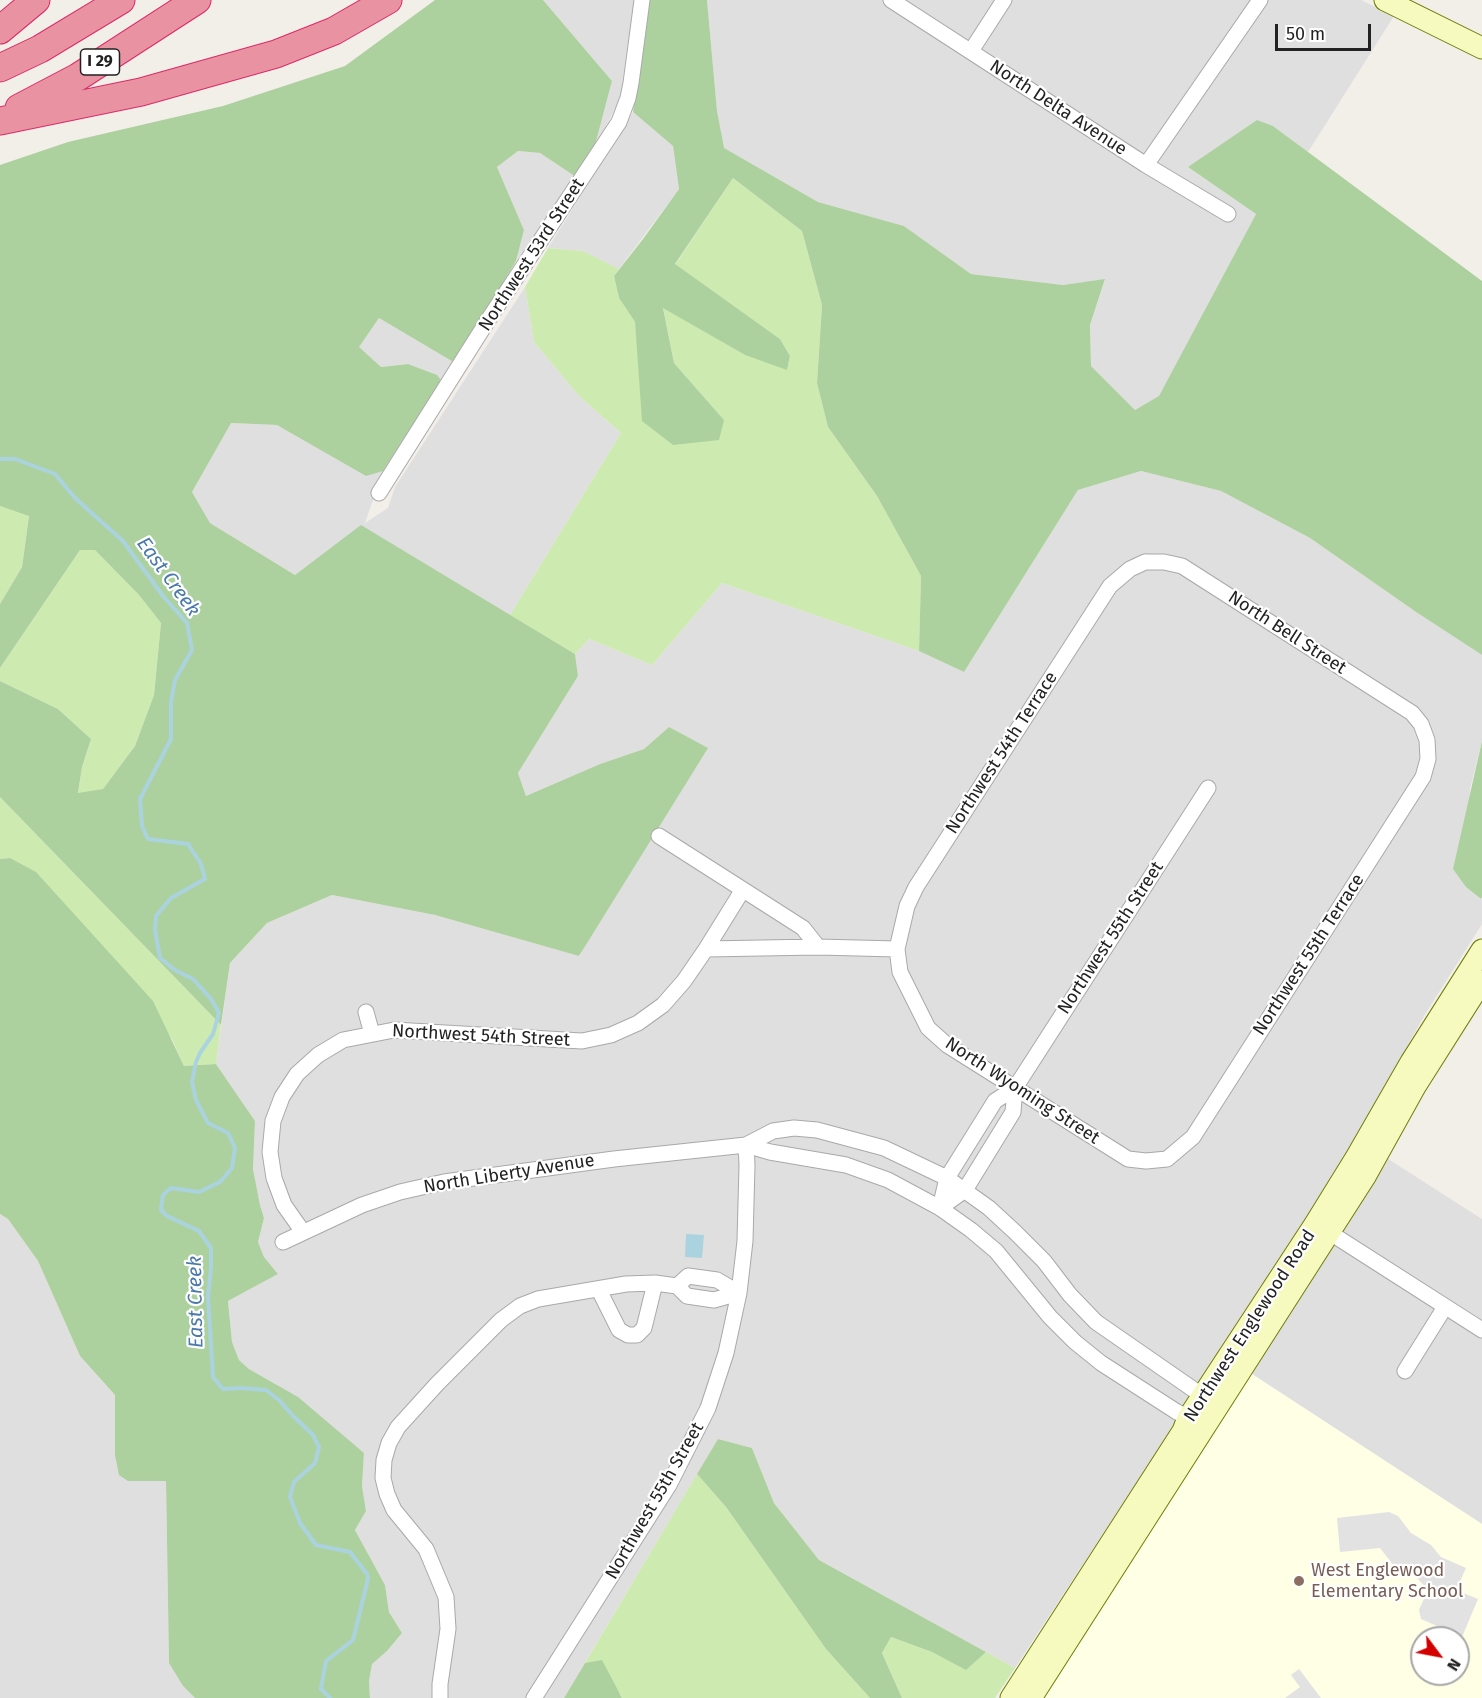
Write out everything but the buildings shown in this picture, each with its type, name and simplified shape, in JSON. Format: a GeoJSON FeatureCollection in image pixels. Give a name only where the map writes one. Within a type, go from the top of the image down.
{"type":"FeatureCollection","features":[{"type":"Feature","properties":{"kind":"highway"},"geometry":{"type":"LineString","coordinates":[[0,30],[36,0]]}},
{"type":"Feature","properties":{"kind":"highway","name":"I 29"},"geometry":{"type":"LineString","coordinates":[[0,68],[40,49],[121,0]]}},
{"type":"Feature","properties":{"kind":"highway","name":"I 29"},"geometry":{"type":"LineString","coordinates":[[0,120],[78,77],[197,0]]}},
{"type":"Feature","properties":{"kind":"highway"},"geometry":{"type":"LineString","coordinates":[[0,120],[141,92],[276,54],[334,31],[388,0]]}},
{"type":"Feature","properties":{"kind":"main road"},"geometry":{"type":"LineString","coordinates":[[1386,0],[1482,48]]}},
{"type":"Feature","properties":{"kind":"main road","name":"Northwest Englewood Road"},"geometry":{"type":"LineString","coordinates":[[1323,1228],[1357,1156],[1411,1062],[1482,950]]}},
{"type":"Feature","properties":{"kind":"main road","name":"Northwest Englewood Road"},"geometry":{"type":"LineString","coordinates":[[1031,1698],[1197,1422],[1323,1228],[1366,1175],[1416,1085],[1482,981]]}},
{"type":"Feature","properties":{"kind":"main road","name":"Northwest Englewood Road"},"geometry":{"type":"LineString","coordinates":[[1011,1698],[1183,1431],[1197,1422]]}},
{"type":"Feature","properties":{"kind":"street","name":"Northwest 53rd Street"},"geometry":{"type":"LineString","coordinates":[[379,493],[490,317],[618,122],[628,98],[631,83],[642,0]]}},
{"type":"Feature","properties":{"kind":"street","name":"North Delta Avenue"},"geometry":{"type":"LineString","coordinates":[[891,0],[1146,165],[1228,214]]}},
{"type":"Feature","properties":{"kind":"street"},"geometry":{"type":"LineString","coordinates":[[971,51],[1004,0]]}},
{"type":"Feature","properties":{"kind":"street"},"geometry":{"type":"LineString","coordinates":[[1146,165],[1260,0]]}},
{"type":"Feature","properties":{"kind":"street","name":"North Bell Street"},"geometry":{"type":"LineString","coordinates":[[1130,569],[1145,562],[1164,562],[1182,566],[1412,713],[1421,724],[1427,740]]}},
{"type":"Feature","properties":{"kind":"street","name":"Northwest 54th Terrace"},"geometry":{"type":"LineString","coordinates":[[897,949],[906,906],[916,887],[1110,586],[1130,569]]}},
{"type":"Feature","properties":{"kind":"street","name":"Northwest 55th Terrace"},"geometry":{"type":"LineString","coordinates":[[1167,1159],[1193,1137],[1423,777],[1428,759],[1427,740]]}},
{"type":"Feature","properties":{"kind":"street","name":"Northwest 55th Street"},"geometry":{"type":"LineString","coordinates":[[940,1208],[947,1178],[995,1101],[1015,1088],[1208,788]]}},
{"type":"Feature","properties":{"kind":"street"},"geometry":{"type":"LineString","coordinates":[[658,836],[803,928],[818,947]]}},
{"type":"Feature","properties":{"kind":"street","name":"Northwest 54th Street"},"geometry":{"type":"LineString","coordinates":[[303,1232],[284,1205],[274,1178],[270,1152],[273,1121],[282,1098],[297,1074],[318,1055],[343,1040],[394,1030],[582,1041],[611,1035],[638,1023],[663,1005],[706,950],[742,891]]}},
{"type":"Feature","properties":{"kind":"street"},"geometry":{"type":"LineString","coordinates":[[706,950],[818,947],[897,949]]}},
{"type":"Feature","properties":{"kind":"street","name":"North Wyoming Street"},"geometry":{"type":"LineString","coordinates":[[897,949],[900,972],[928,1028],[946,1045],[1128,1158],[1146,1161],[1167,1159]]}},
{"type":"Feature","properties":{"kind":"street","name":"Northwest 54th Street"},"geometry":{"type":"LineString","coordinates":[[366,1012],[372,1034]]}},
{"type":"Feature","properties":{"kind":"street","name":"Northwest 55th Street"},"geometry":{"type":"LineString","coordinates":[[940,1208],[964,1190],[996,1140],[1013,1112],[1015,1088]]}},
{"type":"Feature","properties":{"kind":"street","name":"North Liberty Avenue"},"geometry":{"type":"LineString","coordinates":[[283,1242],[362,1205],[400,1192],[444,1182],[614,1159],[746,1145],[773,1131],[794,1128],[817,1130],[884,1148],[947,1178],[989,1208],[1044,1261],[1070,1295],[1096,1322],[1211,1401]]}},
{"type":"Feature","properties":{"kind":"street"},"geometry":{"type":"LineString","coordinates":[[978,1129],[996,1140]]}},
{"type":"Feature","properties":{"kind":"street","name":"Northwest 55th Street"},"geometry":{"type":"LineString","coordinates":[[534,1698],[663,1494],[708,1408],[726,1353],[739,1293],[745,1241],[746,1145]]}},
{"type":"Feature","properties":{"kind":"street","name":"North Liberty Avenue"},"geometry":{"type":"LineString","coordinates":[[746,1145],[770,1152],[846,1165],[888,1180],[940,1208],[996,1251],[1050,1317],[1075,1342],[1101,1362],[1197,1422]]}},
{"type":"Feature","properties":{"kind":"street"},"geometry":{"type":"LineString","coordinates":[[1323,1228],[1482,1330]]}},
{"type":"Feature","properties":{"kind":"street"},"geometry":{"type":"LineString","coordinates":[[440,1698],[448,1629],[446,1597],[426,1549],[394,1510],[383,1478],[384,1460],[389,1443],[398,1427],[501,1320],[520,1306],[538,1299],[626,1284],[655,1283],[677,1286],[688,1276],[717,1280],[739,1293]]}},
{"type":"Feature","properties":{"kind":"street"},"geometry":{"type":"LineString","coordinates":[[599,1290],[619,1330],[628,1335],[637,1335],[644,1328],[655,1283]]}},
{"type":"Feature","properties":{"kind":"street"},"geometry":{"type":"LineString","coordinates":[[1405,1371],[1445,1308]]}},
{"type":"Feature","properties":{"kind":"shaded area"},"geometry":{"type":"Polygon","coordinates":[[[543,0],[634,0],[620,99],[594,149],[612,81],[543,0]]]}},
{"type":"Feature","properties":{"kind":"shaded area"},"geometry":{"type":"Polygon","coordinates":[[[707,0],[1361,0],[1394,16],[1308,152],[1273,126],[1188,167],[1256,214],[1159,397],[1135,410],[1091,366],[1090,325],[1105,280],[1063,285],[971,274],[904,226],[818,202],[723,148],[717,111],[707,0]]]}},
{"type":"Feature","properties":{"kind":"shaded area"},"geometry":{"type":"Polygon","coordinates":[[[633,112],[673,146],[679,189],[619,269],[583,251],[548,248],[633,112]]]}},
{"type":"Feature","properties":{"kind":"shaded area"},"geometry":{"type":"Polygon","coordinates":[[[518,151],[540,153],[576,177],[516,261],[524,230],[497,167],[518,151]]]}},
{"type":"Feature","properties":{"kind":"shaded area"},"geometry":{"type":"Polygon","coordinates":[[[525,287],[534,342],[579,396],[621,433],[510,615],[362,526],[295,575],[210,523],[192,492],[230,423],[277,425],[383,471],[365,523],[388,508],[395,487],[525,287]]]}},
{"type":"Feature","properties":{"kind":"shaded area"},"geometry":{"type":"Polygon","coordinates":[[[379,318],[455,363],[441,380],[436,375],[408,364],[381,367],[358,348],[379,318]]]}},
{"type":"Feature","properties":{"kind":"shaded area"},"geometry":{"type":"Polygon","coordinates":[[[1141,471],[1221,491],[1310,538],[1482,655],[1482,741],[1470,789],[1466,887],[1482,900],[1482,924],[1424,1016],[1327,1191],[1015,1668],[819,1560],[774,1503],[752,1448],[718,1439],[564,1698],[370,1698],[369,1681],[372,1663],[387,1651],[402,1633],[389,1612],[385,1585],[355,1530],[366,1511],[362,1486],[364,1453],[274,1383],[249,1369],[239,1360],[232,1342],[228,1301],[278,1274],[264,1257],[258,1242],[264,1218],[253,1169],[255,1121],[216,1064],[230,963],[267,923],[332,895],[435,915],[580,956],[669,727],[644,749],[600,764],[526,796],[518,773],[578,676],[575,654],[589,639],[652,665],[722,583],[919,651],[964,672],[1078,490],[1141,471]]]}},
{"type":"Feature","properties":{"kind":"shaded area"},"geometry":{"type":"Polygon","coordinates":[[[1385,1157],[1482,1219],[1482,1524],[1252,1374],[1385,1157]]]}},
{"type":"Feature","properties":{"kind":"shaded area"},"geometry":{"type":"Polygon","coordinates":[[[0,1214],[8,1219],[38,1261],[80,1356],[115,1395],[129,1481],[166,1481],[169,1662],[183,1686],[195,1698],[0,1698],[0,1214]]]}},
{"type":"Feature","properties":{"kind":"shaded area","name":"West Englewood Elementary School"},"geometry":{"type":"Polygon","coordinates":[[[1252,1374],[1482,1524],[1482,1698],[1038,1698],[1252,1374]]]}},
{"type":"Feature","properties":{"kind":"shaded area"},"geometry":{"type":"Polygon","coordinates":[[[1389,1512],[1398,1516],[1411,1533],[1431,1545],[1441,1557],[1466,1568],[1456,1590],[1478,1599],[1467,1626],[1437,1626],[1421,1619],[1419,1610],[1428,1590],[1410,1570],[1402,1576],[1380,1548],[1340,1552],[1337,1518],[1389,1512]]]}},
{"type":"Feature","properties":{"kind":"shaded area"},"geometry":{"type":"Polygon","coordinates":[[[1299,1669],[1321,1698],[1285,1698],[1300,1687],[1291,1675],[1299,1669]]]}},
{"type":"Feature","properties":{"kind":"green space"},"geometry":{"type":"Polygon","coordinates":[[[435,0],[543,0],[612,81],[594,149],[576,177],[540,153],[518,151],[497,167],[524,230],[516,261],[455,363],[379,318],[359,347],[381,367],[408,364],[437,375],[441,380],[383,471],[366,476],[277,425],[231,423],[192,492],[210,523],[295,575],[361,525],[575,654],[578,676],[518,773],[526,796],[600,764],[644,749],[669,727],[708,748],[579,956],[435,915],[332,895],[267,923],[230,963],[221,1025],[0,797],[0,681],[58,709],[91,739],[82,767],[78,793],[103,789],[135,746],[154,695],[161,623],[139,595],[95,550],[80,550],[0,668],[0,604],[22,567],[29,516],[0,506],[0,165],[68,142],[223,106],[345,66],[435,0]]]}},
{"type":"Feature","properties":{"kind":"green space"},"geometry":{"type":"Polygon","coordinates":[[[649,0],[707,0],[717,111],[724,148],[818,202],[904,226],[971,274],[1063,285],[1105,279],[1090,325],[1091,366],[1135,410],[1159,396],[1256,214],[1188,167],[1257,120],[1273,126],[1482,281],[1482,655],[1310,538],[1221,491],[1141,471],[1078,490],[964,672],[919,651],[921,576],[877,496],[828,427],[817,383],[822,305],[802,231],[733,178],[675,264],[780,339],[790,356],[787,370],[745,355],[663,308],[674,363],[724,420],[719,440],[673,445],[642,421],[635,322],[619,298],[614,276],[679,189],[673,146],[633,112],[649,0]]]}},
{"type":"Feature","properties":{"kind":"green space"},"geometry":{"type":"Polygon","coordinates":[[[733,178],[802,231],[822,305],[817,383],[828,427],[877,496],[921,576],[919,651],[722,583],[652,665],[589,639],[575,654],[510,615],[621,433],[579,396],[534,342],[525,287],[548,248],[583,251],[619,269],[614,276],[619,298],[635,322],[639,361],[724,420],[674,363],[663,307],[745,355],[787,369],[790,356],[780,339],[675,265],[733,178]]]}},
{"type":"Feature","properties":{"kind":"green space"},"geometry":{"type":"Polygon","coordinates":[[[0,506],[29,515],[22,567],[0,604],[0,506]]]}},
{"type":"Feature","properties":{"kind":"green space"},"geometry":{"type":"Polygon","coordinates":[[[80,550],[95,550],[139,595],[161,623],[154,695],[135,746],[103,789],[78,794],[82,767],[91,739],[58,709],[0,681],[0,668],[80,550]]]}},
{"type":"Feature","properties":{"kind":"green space"},"geometry":{"type":"Polygon","coordinates":[[[1482,741],[1481,899],[1466,887],[1453,869],[1482,741]]]}},
{"type":"Feature","properties":{"kind":"green space"},"geometry":{"type":"Polygon","coordinates":[[[0,797],[221,1025],[216,1064],[184,1066],[172,1039],[10,858],[0,859],[0,797]]]}},
{"type":"Feature","properties":{"kind":"green space"},"geometry":{"type":"Polygon","coordinates":[[[10,858],[36,872],[153,1001],[184,1066],[216,1064],[255,1121],[253,1169],[264,1218],[258,1242],[264,1257],[278,1274],[228,1301],[232,1342],[239,1360],[249,1369],[298,1397],[364,1453],[362,1486],[366,1511],[355,1530],[385,1585],[389,1612],[402,1633],[372,1664],[369,1681],[370,1698],[195,1698],[183,1686],[169,1663],[166,1481],[128,1481],[119,1475],[115,1455],[115,1395],[80,1356],[38,1261],[8,1219],[0,1214],[0,859],[10,858]]]}},
{"type":"Feature","properties":{"kind":"green space"},"geometry":{"type":"Polygon","coordinates":[[[718,1439],[752,1448],[774,1503],[819,1560],[986,1652],[966,1670],[932,1652],[891,1637],[882,1653],[902,1698],[870,1698],[826,1649],[726,1507],[697,1474],[718,1439]]]}},
{"type":"Feature","properties":{"kind":"green space"},"geometry":{"type":"Polygon","coordinates":[[[697,1474],[726,1507],[826,1649],[870,1698],[622,1698],[585,1663],[697,1474]]]}},
{"type":"Feature","properties":{"kind":"green space"},"geometry":{"type":"Polygon","coordinates":[[[891,1637],[932,1652],[966,1669],[986,1652],[1015,1668],[995,1698],[902,1698],[882,1653],[891,1637]]]}},
{"type":"Feature","properties":{"kind":"green space"},"geometry":{"type":"Polygon","coordinates":[[[602,1660],[622,1698],[564,1698],[585,1663],[602,1660]]]}},
{"type":"Feature","properties":{"kind":"water"},"geometry":{"type":"Polygon","coordinates":[[[686,1234],[704,1235],[702,1258],[685,1257],[686,1234]]]}},
{"type":"Feature","properties":{"kind":"waterway","name":"East Creek"},"geometry":{"type":"LineString","coordinates":[[0,459],[15,459],[55,474],[75,498],[123,541],[163,596],[187,623],[192,650],[175,680],[171,702],[171,739],[140,799],[142,826],[148,839],[188,844],[201,864],[205,879],[171,898],[156,916],[155,930],[160,958],[175,970],[193,979],[211,999],[219,1013],[213,1034],[196,1062],[192,1082],[196,1100],[208,1123],[228,1133],[235,1148],[232,1168],[220,1182],[199,1192],[171,1188],[163,1195],[161,1210],[167,1216],[199,1231],[211,1248],[208,1296],[213,1377],[223,1389],[266,1390],[313,1435],[319,1447],[315,1463],[294,1482],[290,1497],[300,1523],[316,1545],[350,1552],[367,1574],[368,1579],[353,1640],[326,1661],[321,1689],[330,1698]]}},
{"type":"Feature","properties":{"kind":"place","name":"West Englewood Elementary School"},"geometry":{"type":"Point","coordinates":[1299,1581]}}]}
